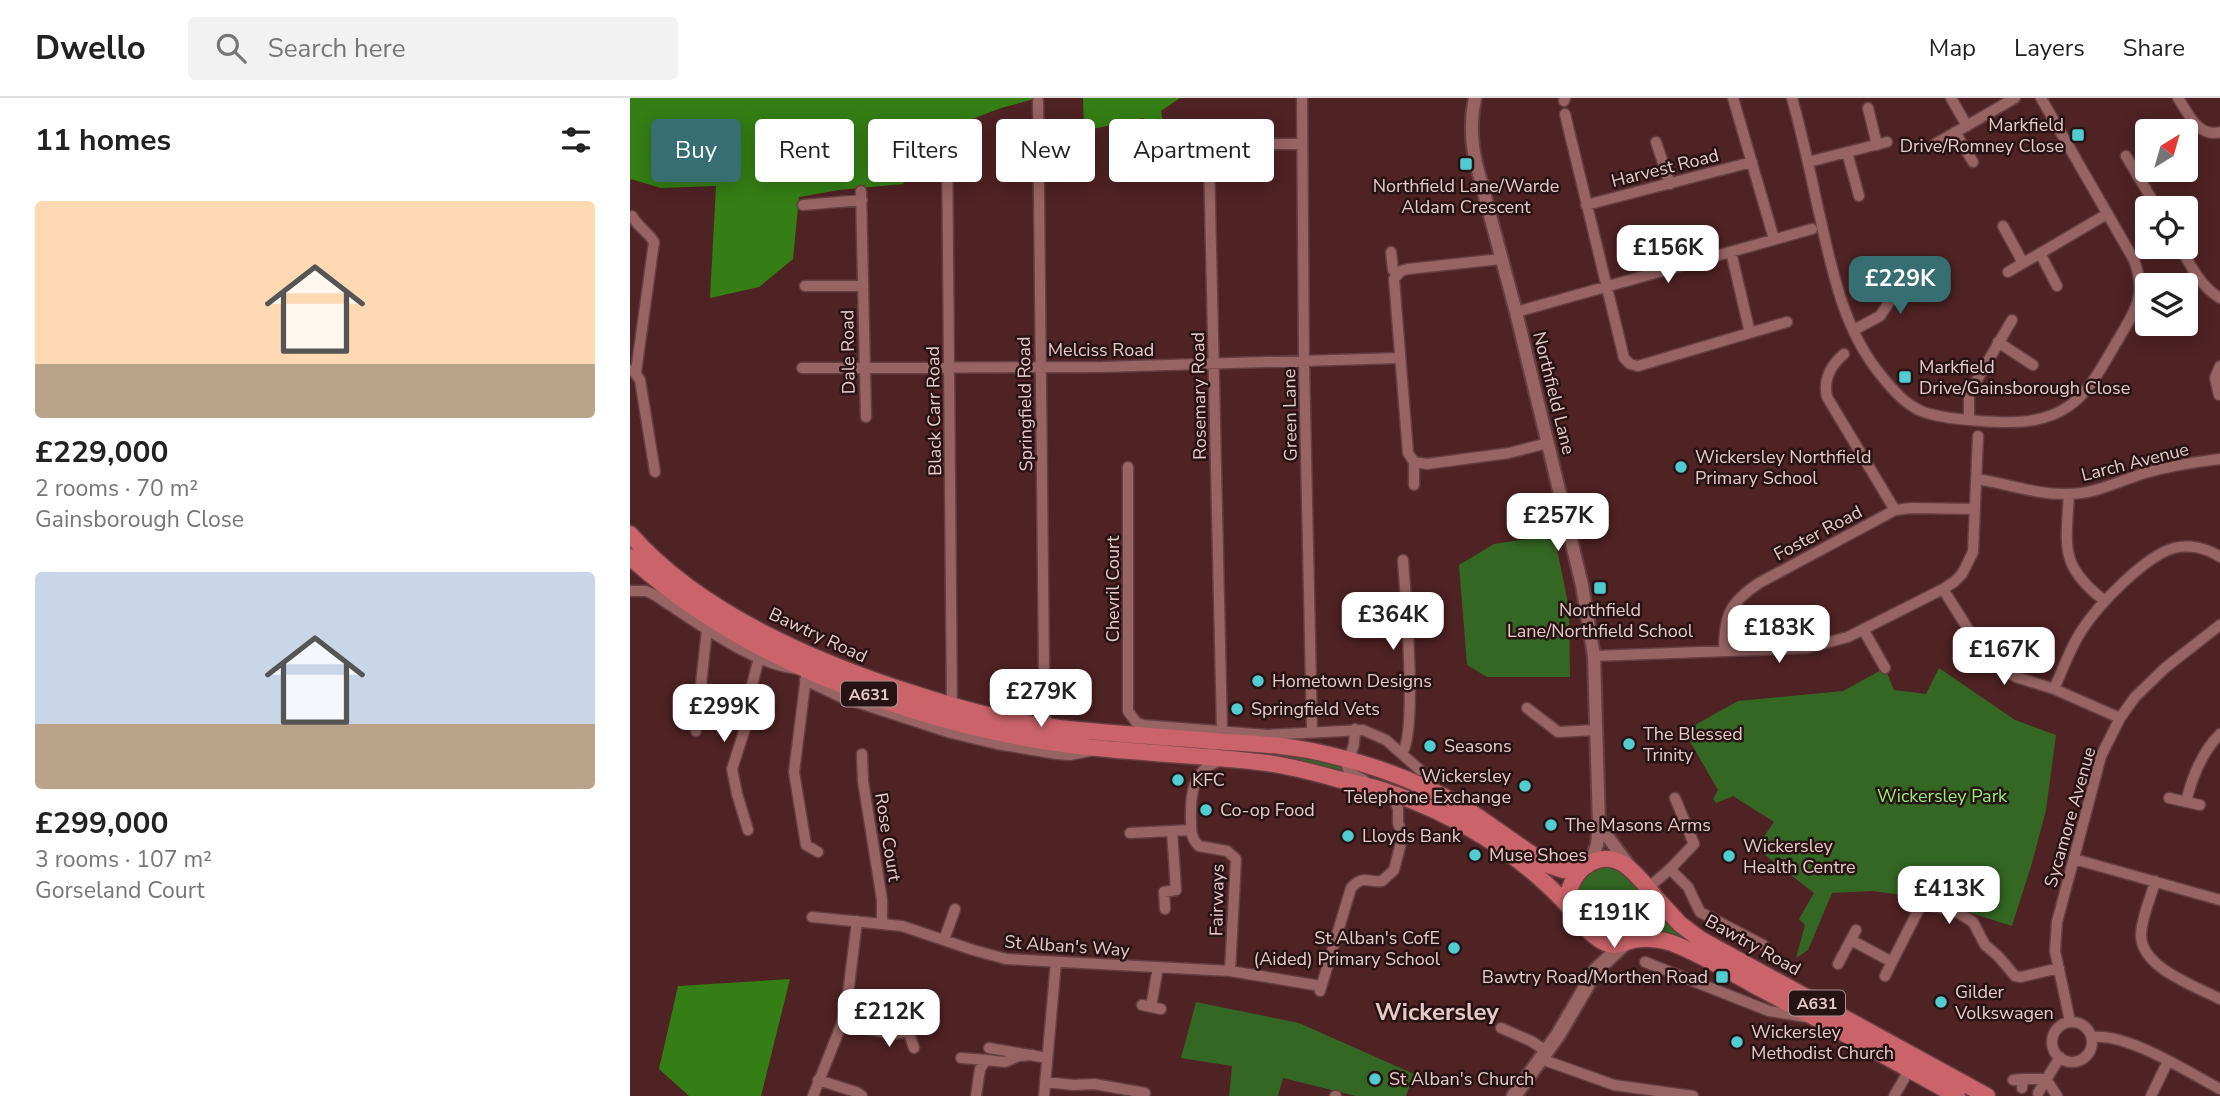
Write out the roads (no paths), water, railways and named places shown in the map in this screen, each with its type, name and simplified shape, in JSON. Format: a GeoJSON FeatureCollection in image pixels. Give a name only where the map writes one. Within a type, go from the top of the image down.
{"type":"FeatureCollection","features":[{"type":"Feature","properties":{"kind":"main road","name":"Bawtry Road"},"geometry":{"type":"LineString","coordinates":[[630,534],[679,579],[736,617],[826,662],[923,702],[1028,738],[1101,748],[1281,765],[1386,791],[1427,808],[1501,848],[1538,876],[1571,909]]}},
{"type":"Feature","properties":{"kind":"main road","name":"Bawtry Road"},"geometry":{"type":"LineString","coordinates":[[630,557],[669,590],[700,611],[806,674],[881,699],[923,702]]}},
{"type":"Feature","properties":{"kind":"main road","name":"Bawtry Road"},"geometry":{"type":"LineString","coordinates":[[951,713],[1053,727],[1277,746],[1348,759],[1416,783],[1447,799],[1551,866],[1563,870],[1585,867]]}},
{"type":"Feature","properties":{"kind":"main road","name":"A631"},"geometry":{"type":"LineString","coordinates":[[1585,867],[1607,858],[1622,862],[1631,868],[1652,893]]}},
{"type":"Feature","properties":{"kind":"main road"},"geometry":{"type":"LineString","coordinates":[[1571,909],[1570,888],[1585,867]]}},
{"type":"Feature","properties":{"kind":"main road","name":"Bawtry Road"},"geometry":{"type":"LineString","coordinates":[[1652,893],[1680,924],[1697,937],[1895,1054],[1910,1070],[1957,1096]]}},
{"type":"Feature","properties":{"kind":"main road"},"geometry":{"type":"LineString","coordinates":[[1514,1096],[1596,970],[1623,945],[1639,938],[1651,923],[1652,893]]}},
{"type":"Feature","properties":{"kind":"main road","name":"A631"},"geometry":{"type":"LineString","coordinates":[[1571,909],[1592,934]]}},
{"type":"Feature","properties":{"kind":"main road"},"geometry":{"type":"LineString","coordinates":[[1592,934],[1604,942],[1623,945]]}},
{"type":"Feature","properties":{"kind":"main road"},"geometry":{"type":"LineString","coordinates":[[1592,934],[1597,958],[1596,970]]}},
{"type":"Feature","properties":{"kind":"main road","name":"Bawtry Road"},"geometry":{"type":"LineString","coordinates":[[1639,938],[1673,944],[1819,1019],[1987,1096]]}},
{"type":"Feature","properties":{"kind":"street","name":"Green Lane"},"geometry":{"type":"LineString","coordinates":[[1302,98],[1304,362],[1312,731]]}},
{"type":"Feature","properties":{"kind":"street","name":"Northfield Lane"},"geometry":{"type":"LineString","coordinates":[[1475,98],[1471,121],[1472,144],[1577,560],[1594,656],[1599,825],[1597,845],[1585,867]]}},
{"type":"Feature","properties":{"kind":"street"},"geometry":{"type":"LineString","coordinates":[[1733,98],[1774,239]]}},
{"type":"Feature","properties":{"kind":"street"},"geometry":{"type":"LineString","coordinates":[[1792,98],[1840,299],[1878,373],[1912,406],[1934,416],[1969,420],[2032,421],[2068,407],[2089,385],[2137,307],[2140,295],[2134,260],[2041,98]]}},
{"type":"Feature","properties":{"kind":"street"},"geometry":{"type":"LineString","coordinates":[[1951,98],[1967,125]]}},
{"type":"Feature","properties":{"kind":"street"},"geometry":{"type":"LineString","coordinates":[[1935,144],[2015,98]]}},
{"type":"Feature","properties":{"kind":"street"},"geometry":{"type":"LineString","coordinates":[[2178,98],[2199,130],[2210,134],[2220,132]]}},
{"type":"Feature","properties":{"kind":"street","name":"Springfield Road"},"geometry":{"type":"LineString","coordinates":[[1038,101],[1044,668],[1042,706]]}},
{"type":"Feature","properties":{"kind":"street"},"geometry":{"type":"LineString","coordinates":[[1808,162],[1882,144],[1868,108]]}},
{"type":"Feature","properties":{"kind":"street"},"geometry":{"type":"LineString","coordinates":[[1565,114],[1621,352],[1630,364],[1638,366],[1787,323]]}},
{"type":"Feature","properties":{"kind":"street"},"geometry":{"type":"LineString","coordinates":[[1955,132],[1973,163]]}},
{"type":"Feature","properties":{"kind":"street"},"geometry":{"type":"LineString","coordinates":[[1656,142],[1670,184]]}},
{"type":"Feature","properties":{"kind":"street","name":"Rosemary Road"},"geometry":{"type":"LineString","coordinates":[[1222,731],[1209,160],[1216,147],[1230,143],[1301,144]]}},
{"type":"Feature","properties":{"kind":"street"},"geometry":{"type":"LineString","coordinates":[[1847,152],[1859,196]]}},
{"type":"Feature","properties":{"kind":"street"},"geometry":{"type":"LineString","coordinates":[[2126,156],[2150,196]]}},
{"type":"Feature","properties":{"kind":"street","name":"Harvest Road"},"geometry":{"type":"LineString","coordinates":[[1586,205],[1752,163]]}},
{"type":"Feature","properties":{"kind":"street","name":"Black Carr Road"},"geometry":{"type":"LineString","coordinates":[[948,182],[951,713]]}},
{"type":"Feature","properties":{"kind":"street","name":"Dale Road"},"geometry":{"type":"LineString","coordinates":[[803,205],[861,195],[866,417]]}},
{"type":"Feature","properties":{"kind":"street"},"geometry":{"type":"LineString","coordinates":[[2008,272],[2107,214]]}},
{"type":"Feature","properties":{"kind":"street"},"geometry":{"type":"LineString","coordinates":[[632,216],[639,228],[654,242],[633,370],[639,380],[655,472]]}},
{"type":"Feature","properties":{"kind":"street"},"geometry":{"type":"LineString","coordinates":[[2003,226],[2024,263]]}},
{"type":"Feature","properties":{"kind":"street"},"geometry":{"type":"LineString","coordinates":[[1516,312],[1812,229]]}},
{"type":"Feature","properties":{"kind":"street"},"geometry":{"type":"LineString","coordinates":[[1391,252],[1393,270],[1397,274]]}},
{"type":"Feature","properties":{"kind":"street"},"geometry":{"type":"LineString","coordinates":[[1731,252],[1749,333]]}},
{"type":"Feature","properties":{"kind":"street"},"geometry":{"type":"LineString","coordinates":[[2039,253],[2057,286]]}},
{"type":"Feature","properties":{"kind":"street"},"geometry":{"type":"LineString","coordinates":[[1414,485],[1414,462],[1408,453],[1393,285],[1397,274],[1408,269],[1501,259]]}},
{"type":"Feature","properties":{"kind":"street"},"geometry":{"type":"LineString","coordinates":[[2187,259],[2205,287],[2220,298]]}},
{"type":"Feature","properties":{"kind":"street"},"geometry":{"type":"LineString","coordinates":[[1854,330],[1880,316],[1912,267]]}},
{"type":"Feature","properties":{"kind":"street","name":"Dale Road"},"geometry":{"type":"LineString","coordinates":[[805,286],[862,286]]}},
{"type":"Feature","properties":{"kind":"street"},"geometry":{"type":"LineString","coordinates":[[1969,420],[1971,390],[2012,320]]}},
{"type":"Feature","properties":{"kind":"street"},"geometry":{"type":"LineString","coordinates":[[1998,342],[2033,365]]}},
{"type":"Feature","properties":{"kind":"street"},"geometry":{"type":"LineString","coordinates":[[1844,354],[1835,361],[1827,379],[1827,397],[1895,510]]}},
{"type":"Feature","properties":{"kind":"street","name":"Melciss Road"},"geometry":{"type":"LineString","coordinates":[[802,368],[1103,367],[1399,358]]}},
{"type":"Feature","properties":{"kind":"street"},"geometry":{"type":"LineString","coordinates":[[2219,395],[2215,378],[2220,366]]}},
{"type":"Feature","properties":{"kind":"street"},"geometry":{"type":"LineString","coordinates":[[1594,656],[1807,648],[1837,641],[1943,589],[1954,582],[1970,561],[1974,544],[1978,436]]}},
{"type":"Feature","properties":{"kind":"street"},"geometry":{"type":"LineString","coordinates":[[1414,462],[1427,464],[1510,453],[1548,443]]}},
{"type":"Feature","properties":{"kind":"street","name":"Larch Avenue"},"geometry":{"type":"LineString","coordinates":[[1976,479],[2054,494],[2068,494],[2090,492],[2175,465],[2220,459]]}},
{"type":"Feature","properties":{"kind":"street","name":"Chevril Court"},"geometry":{"type":"LineString","coordinates":[[1128,467],[1128,711],[1136,722],[1143,725],[1222,731]]}},
{"type":"Feature","properties":{"kind":"street"},"geometry":{"type":"LineString","coordinates":[[2068,494],[2069,560],[2080,580],[2105,601]]}},
{"type":"Feature","properties":{"kind":"street","name":"Foster Road"},"geometry":{"type":"LineString","coordinates":[[1724,651],[1725,622],[1732,605],[1740,595],[1759,583],[1895,510],[1975,509]]}},
{"type":"Feature","properties":{"kind":"street"},"geometry":{"type":"LineString","coordinates":[[2054,689],[2082,629],[2124,582],[2166,551],[2176,547],[2211,551],[2220,557]]}},
{"type":"Feature","properties":{"kind":"street"},"geometry":{"type":"LineString","coordinates":[[1402,752],[1407,743],[1410,686],[1403,560]]}},
{"type":"Feature","properties":{"kind":"street"},"geometry":{"type":"LineString","coordinates":[[1943,589],[1985,656],[2016,677],[2054,689],[2120,718]]}},
{"type":"Feature","properties":{"kind":"street","name":"Bawtry Road"},"geometry":{"type":"LineString","coordinates":[[630,591],[653,594],[759,658],[806,674],[841,697],[924,726],[997,744],[1070,755],[1101,748]]}},
{"type":"Feature","properties":{"kind":"street"},"geometry":{"type":"LineString","coordinates":[[696,731],[707,629]]}},
{"type":"Feature","properties":{"kind":"street"},"geometry":{"type":"LineString","coordinates":[[1863,629],[1885,668]]}},
{"type":"Feature","properties":{"kind":"street","name":"Sycamore Avenue"},"geometry":{"type":"LineString","coordinates":[[2070,1021],[2055,951],[2057,922],[2101,756],[2120,718],[2135,697],[2150,681],[2218,630]]}},
{"type":"Feature","properties":{"kind":"street"},"geometry":{"type":"LineString","coordinates":[[748,830],[732,769],[751,710],[752,685],[759,658]]}},
{"type":"Feature","properties":{"kind":"street"},"geometry":{"type":"LineString","coordinates":[[806,674],[794,772],[806,845],[818,852]]}},
{"type":"Feature","properties":{"kind":"street"},"geometry":{"type":"LineString","coordinates":[[923,702],[952,684]]}},
{"type":"Feature","properties":{"kind":"street"},"geometry":{"type":"LineString","coordinates":[[1019,722],[1031,718],[1042,706]]}},
{"type":"Feature","properties":{"kind":"street"},"geometry":{"type":"LineString","coordinates":[[1042,706],[1043,716],[1053,727]]}},
{"type":"Feature","properties":{"kind":"street"},"geometry":{"type":"LineString","coordinates":[[1527,708],[1558,732],[1596,730]]}},
{"type":"Feature","properties":{"kind":"street"},"geometry":{"type":"LineString","coordinates":[[1348,759],[1354,744],[1355,729]]}},
{"type":"Feature","properties":{"kind":"street"},"geometry":{"type":"LineString","coordinates":[[1222,731],[1295,735],[1312,731],[1355,729],[1374,733],[1386,740],[1420,770]]}},
{"type":"Feature","properties":{"kind":"street"},"geometry":{"type":"LineString","coordinates":[[2186,802],[2203,755],[2220,734]]}},
{"type":"Feature","properties":{"kind":"street"},"geometry":{"type":"LineString","coordinates":[[1354,744],[1364,764]]}},
{"type":"Feature","properties":{"kind":"street","name":"Rose Court"},"geometry":{"type":"LineString","coordinates":[[862,754],[863,781],[882,900],[882,924]]}},
{"type":"Feature","properties":{"kind":"street"},"geometry":{"type":"LineString","coordinates":[[1176,754],[1190,762],[1199,777]]}},
{"type":"Feature","properties":{"kind":"street"},"geometry":{"type":"LineString","coordinates":[[1130,833],[1191,830],[1190,795],[1207,766],[1225,759]]}},
{"type":"Feature","properties":{"kind":"street","name":"Bawtry Road"},"geometry":{"type":"LineString","coordinates":[[1348,759],[1346,767],[1350,773],[1386,791]]}},
{"type":"Feature","properties":{"kind":"street"},"geometry":{"type":"LineString","coordinates":[[1386,791],[1396,803],[1399,814],[1409,809],[1427,808]]}},
{"type":"Feature","properties":{"kind":"street"},"geometry":{"type":"LineString","coordinates":[[1652,893],[1694,844],[1675,798]]}},
{"type":"Feature","properties":{"kind":"street"},"geometry":{"type":"LineString","coordinates":[[2169,798],[2200,805]]}},
{"type":"Feature","properties":{"kind":"street","name":"St Alban's Way"},"geometry":{"type":"LineString","coordinates":[[812,917],[902,926],[991,956],[1230,971],[1320,989],[1351,888],[1359,880],[1382,881],[1394,870],[1403,835],[1398,823],[1399,814]]}},
{"type":"Feature","properties":{"kind":"street"},"geometry":{"type":"LineString","coordinates":[[1599,825],[1631,868]]}},
{"type":"Feature","properties":{"kind":"street","name":"Fairways"},"geometry":{"type":"LineString","coordinates":[[1191,830],[1193,839],[1199,846],[1227,851],[1236,859],[1230,971]]}},
{"type":"Feature","properties":{"kind":"street"},"geometry":{"type":"LineString","coordinates":[[1165,909],[1164,892],[1176,890],[1172,831]]}},
{"type":"Feature","properties":{"kind":"street"},"geometry":{"type":"LineString","coordinates":[[2074,859],[2220,900]]}},
{"type":"Feature","properties":{"kind":"street"},"geometry":{"type":"LineString","coordinates":[[1670,869],[1688,887],[1700,912],[1763,945]]}},
{"type":"Feature","properties":{"kind":"street"},"geometry":{"type":"LineString","coordinates":[[2155,881],[2142,929],[2145,950],[2159,967],[2220,999]]}},
{"type":"Feature","properties":{"kind":"street"},"geometry":{"type":"LineString","coordinates":[[1885,976],[1920,907],[1926,904],[1959,913],[1973,922],[1985,945],[2015,976],[2059,968]]}},
{"type":"Feature","properties":{"kind":"street"},"geometry":{"type":"LineString","coordinates":[[944,940],[955,909]]}},
{"type":"Feature","properties":{"kind":"street"},"geometry":{"type":"LineString","coordinates":[[813,1096],[842,1023],[857,921]]}},
{"type":"Feature","properties":{"kind":"street"},"geometry":{"type":"LineString","coordinates":[[1838,964],[1857,930]]}},
{"type":"Feature","properties":{"kind":"street"},"geometry":{"type":"LineString","coordinates":[[1851,940],[1892,962]]}},
{"type":"Feature","properties":{"kind":"street"},"geometry":{"type":"LineString","coordinates":[[1044,1096],[1056,962]]}},
{"type":"Feature","properties":{"kind":"street","name":"Bawtry Road"},"geometry":{"type":"LineString","coordinates":[[1645,962],[1769,1011],[1819,1019]]}},
{"type":"Feature","properties":{"kind":"street"},"geometry":{"type":"LineString","coordinates":[[1152,1007],[1158,967]]}},
{"type":"Feature","properties":{"kind":"street"},"geometry":{"type":"LineString","coordinates":[[1741,999],[1749,982]]}},
{"type":"Feature","properties":{"kind":"street"},"geometry":{"type":"LineString","coordinates":[[842,1023],[882,1033],[901,1033],[932,1020]]}},
{"type":"Feature","properties":{"kind":"street"},"geometry":{"type":"LineString","coordinates":[[2070,1021],[2084,1024],[2092,1038],[2092,1045],[2085,1057],[2072,1062],[2060,1058],[2054,1051],[2052,1041],[2058,1027],[2070,1021]]}},
{"type":"Feature","properties":{"kind":"street"},"geometry":{"type":"LineString","coordinates":[[1501,1028],[1531,1041],[1543,1055],[1614,1085],[1693,1096]]}},
{"type":"Feature","properties":{"kind":"street"},"geometry":{"type":"LineString","coordinates":[[908,1030],[914,1048]]}},
{"type":"Feature","properties":{"kind":"street"},"geometry":{"type":"LineString","coordinates":[[2092,1038],[2121,1040],[2168,1061],[2220,1090]]}},
{"type":"Feature","properties":{"kind":"street"},"geometry":{"type":"LineString","coordinates":[[989,1048],[1047,1058]]}},
{"type":"Feature","properties":{"kind":"street"},"geometry":{"type":"LineString","coordinates":[[1895,1054],[1895,1093]]}},
{"type":"Feature","properties":{"kind":"street"},"geometry":{"type":"LineString","coordinates":[[961,1058],[1005,1062],[1019,1056],[1033,1055]]}},
{"type":"Feature","properties":{"kind":"street"},"geometry":{"type":"LineString","coordinates":[[2036,1095],[2060,1058]]}},
{"type":"Feature","properties":{"kind":"street"},"geometry":{"type":"LineString","coordinates":[[976,1096],[980,1069],[986,1060]]}},
{"type":"Feature","properties":{"kind":"street"},"geometry":{"type":"LineString","coordinates":[[2151,1096],[2168,1061]]}},
{"type":"Feature","properties":{"kind":"street"},"geometry":{"type":"LineString","coordinates":[[1895,1093],[1910,1070]]}},
{"type":"Feature","properties":{"kind":"street"},"geometry":{"type":"LineString","coordinates":[[2019,1082],[2046,1079]]}},
{"type":"Feature","properties":{"kind":"street"},"geometry":{"type":"LineString","coordinates":[[2046,1079],[2057,1096]]}},
{"type":"Feature","properties":{"kind":"street"},"geometry":{"type":"LineString","coordinates":[[818,1080],[862,1096]]}},
{"type":"Feature","properties":{"kind":"street"},"geometry":{"type":"LineString","coordinates":[[1045,1082],[1074,1086],[1094,1084],[1114,1092],[1145,1093]]}},
{"type":"Feature","properties":{"kind":"place","name":"Markfield Drive/Romney Close"},"geometry":{"type":"Point","coordinates":[2078,135]}},
{"type":"Feature","properties":{"kind":"place","name":"Northfield Lane/Warde Aldam Crescent"},"geometry":{"type":"Point","coordinates":[1466,164]}},
{"type":"Feature","properties":{"kind":"place","name":"Markfield Drive/Gainsborough Close"},"geometry":{"type":"Point","coordinates":[1905,377]}},
{"type":"Feature","properties":{"kind":"place","name":"Wickersley Northfield Primary School"},"geometry":{"type":"Point","coordinates":[1681,467]}},
{"type":"Feature","properties":{"kind":"place","name":"Northfield Lane/Northfield School"},"geometry":{"type":"Point","coordinates":[1600,588]}},
{"type":"Feature","properties":{"kind":"place","name":"Hometown Designs"},"geometry":{"type":"Point","coordinates":[1258,681]}},
{"type":"Feature","properties":{"kind":"place","name":"Springfield Vets"},"geometry":{"type":"Point","coordinates":[1237,709]}},
{"type":"Feature","properties":{"kind":"place","name":"The Blessed Trinity"},"geometry":{"type":"Point","coordinates":[1629,744]}},
{"type":"Feature","properties":{"kind":"place","name":"Seasons"},"geometry":{"type":"Point","coordinates":[1430,746]}},
{"type":"Feature","properties":{"kind":"place","name":"KFC"},"geometry":{"type":"Point","coordinates":[1178,780]}},
{"type":"Feature","properties":{"kind":"place","name":"Wickersley Telephone Exchange"},"geometry":{"type":"Point","coordinates":[1525,786]}},
{"type":"Feature","properties":{"kind":"place","name":"Co-op Food"},"geometry":{"type":"Point","coordinates":[1206,810]}},
{"type":"Feature","properties":{"kind":"place","name":"The Masons Arms"},"geometry":{"type":"Point","coordinates":[1551,825]}},
{"type":"Feature","properties":{"kind":"place","name":"Lloyds Bank"},"geometry":{"type":"Point","coordinates":[1348,836]}},
{"type":"Feature","properties":{"kind":"place","name":"Muse Shoes"},"geometry":{"type":"Point","coordinates":[1475,855]}},
{"type":"Feature","properties":{"kind":"place","name":"Wickersley Health Centre"},"geometry":{"type":"Point","coordinates":[1729,856]}},
{"type":"Feature","properties":{"kind":"place","name":"St Alban's CofE (Aided) Primary School"},"geometry":{"type":"Point","coordinates":[1454,948]}},
{"type":"Feature","properties":{"kind":"place","name":"Bawtry Road/Morthen Road"},"geometry":{"type":"Point","coordinates":[1722,977]}},
{"type":"Feature","properties":{"kind":"place","name":"Gilder Volkswagen"},"geometry":{"type":"Point","coordinates":[1941,1002]}},
{"type":"Feature","properties":{"kind":"place","name":"Wickersley Methodist Church"},"geometry":{"type":"Point","coordinates":[1737,1042]}},
{"type":"Feature","properties":{"kind":"place","name":"St Alban's Church"},"geometry":{"type":"Point","coordinates":[1375,1079]}},
{"type":"Feature","properties":{"kind":"district","name":"Wickersley"},"geometry":{"type":"Point","coordinates":[1437,1012]}},
{"type":"Feature","properties":{"kind":"park label","name":"Wickersley Park"},"geometry":{"type":"Point","coordinates":[1942,796]}}]}
